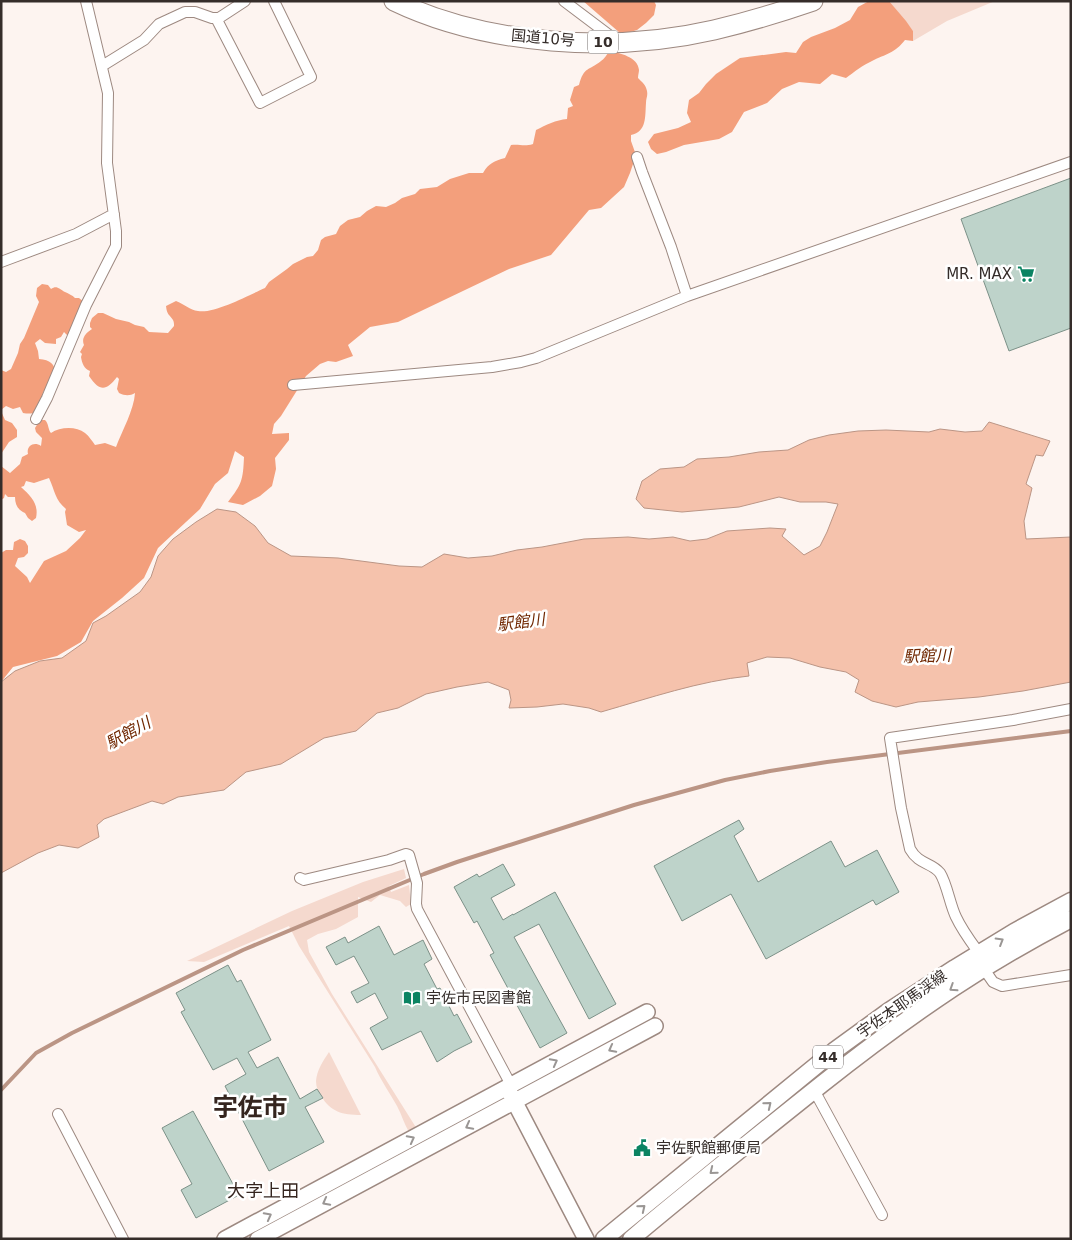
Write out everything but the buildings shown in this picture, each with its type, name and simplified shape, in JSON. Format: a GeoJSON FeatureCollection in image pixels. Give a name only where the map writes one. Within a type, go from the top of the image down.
{"type":"FeatureCollection","features":[{"type":"Feature","properties":{"kind":"highway","name":"国道10号"},"geometry":{"type":"LineString","coordinates":[[394,1],[434,18],[497,34],[550,40],[618,42],[662,39],[714,30],[813,1]]}},
{"type":"Feature","properties":{"kind":"main road","name":"宇佐本耶馬渓線"},"geometry":{"type":"LineString","coordinates":[[631,1239],[705,1177],[856,1057],[954,988],[1014,932],[1071,901]]}},
{"type":"Feature","properties":{"kind":"main road","name":"宇佐本耶馬渓線"},"geometry":{"type":"LineString","coordinates":[[604,1239],[834,1052],[924,987],[982,961],[1019,948],[1071,919]]}},
{"type":"Feature","properties":{"kind":"street"},"geometry":{"type":"LineString","coordinates":[[36,419],[47,398],[86,305],[116,246],[116,231],[107,163],[108,93],[86,1]]}},
{"type":"Feature","properties":{"kind":"street"},"geometry":{"type":"LineString","coordinates":[[102,66],[144,40],[159,24],[185,12],[195,12],[216,18],[224,16],[245,1]]}},
{"type":"Feature","properties":{"kind":"street"},"geometry":{"type":"LineString","coordinates":[[216,18],[260,103],[311,78],[274,1]]}},
{"type":"Feature","properties":{"kind":"street"},"geometry":{"type":"LineString","coordinates":[[564,1],[618,42]]}},
{"type":"Feature","properties":{"kind":"street"},"geometry":{"type":"LineString","coordinates":[[637,157],[672,247],[687,296]]}},
{"type":"Feature","properties":{"kind":"street"},"geometry":{"type":"LineString","coordinates":[[293,385],[482,368],[536,358],[687,296],[1071,162]]}},
{"type":"Feature","properties":{"kind":"street"},"geometry":{"type":"LineString","coordinates":[[1,262],[76,234],[114,214]]}},
{"type":"Feature","properties":{"kind":"street"},"geometry":{"type":"LineString","coordinates":[[1071,709],[1013,720],[890,738],[901,808],[910,849],[920,861],[934,868],[941,876],[956,918],[993,982],[1002,986],[1071,975]]}},
{"type":"Feature","properties":{"kind":"street"},"geometry":{"type":"LineString","coordinates":[[300,878],[304,880],[389,860],[406,854],[409,855],[417,883],[417,908],[509,1086],[514,1102],[586,1239]]}},
{"type":"Feature","properties":{"kind":"street"},"geometry":{"type":"LineString","coordinates":[[225,1239],[647,1012]]}},
{"type":"Feature","properties":{"kind":"street"},"geometry":{"type":"LineString","coordinates":[[258,1239],[655,1026]]}},
{"type":"Feature","properties":{"kind":"street"},"geometry":{"type":"LineString","coordinates":[[814,1090],[882,1215]]}},
{"type":"Feature","properties":{"kind":"street"},"geometry":{"type":"LineString","coordinates":[[58,1114],[123,1239]]}},
{"type":"Feature","properties":{"kind":"shaded area"},"geometry":{"type":"Polygon","coordinates":[[[583,1],[654,1],[656,5],[654,15],[637,30],[620,33],[583,1]]]}},
{"type":"Feature","properties":{"kind":"shaded area"},"geometry":{"type":"Polygon","coordinates":[[[869,1],[889,1],[913,31],[913,41],[905,40],[894,51],[865,64],[846,78],[832,74],[820,84],[799,82],[782,89],[767,103],[744,112],[732,132],[719,139],[684,145],[657,154],[651,149],[648,142],[654,134],[678,128],[691,122],[687,113],[689,100],[699,93],[716,74],[740,58],[786,52],[796,53],[803,42],[850,20],[858,7],[869,1]]]}},
{"type":"Feature","properties":{"kind":"shaded area"},"geometry":{"type":"Polygon","coordinates":[[[889,1],[995,1],[947,21],[913,41],[913,31],[889,1]]]}},
{"type":"Feature","properties":{"kind":"shaded area"},"geometry":{"type":"Polygon","coordinates":[[[609,51],[628,56],[635,62],[639,70],[638,78],[645,85],[647,93],[643,127],[640,131],[631,135],[636,155],[624,187],[601,208],[589,210],[551,255],[509,269],[398,322],[370,327],[348,345],[353,356],[336,362],[328,361],[320,364],[306,376],[274,424],[272,434],[289,433],[289,440],[275,458],[276,469],[272,486],[260,496],[243,505],[228,502],[239,486],[243,471],[244,457],[235,451],[228,473],[215,484],[200,509],[158,548],[144,578],[93,621],[81,642],[57,656],[13,667],[1,682],[1,553],[6,550],[13,550],[14,542],[20,539],[25,541],[28,546],[28,553],[24,557],[18,558],[15,566],[27,577],[30,583],[44,561],[66,551],[86,530],[79,532],[67,525],[66,509],[57,499],[49,478],[34,483],[26,481],[24,486],[21,487],[35,504],[37,513],[36,518],[32,521],[17,507],[15,497],[8,497],[5,494],[1,500],[1,466],[10,473],[20,464],[22,457],[28,454],[29,447],[33,444],[41,446],[42,438],[35,428],[40,420],[45,420],[51,433],[73,428],[86,434],[95,445],[105,443],[116,447],[134,400],[135,393],[123,395],[119,393],[117,389],[119,379],[117,377],[110,385],[103,388],[96,385],[89,376],[90,371],[83,364],[80,352],[84,345],[83,340],[85,336],[92,329],[90,323],[92,318],[98,313],[103,313],[144,327],[149,332],[168,333],[174,324],[166,306],[176,301],[198,311],[213,310],[265,288],[269,282],[293,264],[313,256],[318,250],[321,240],[336,234],[340,226],[348,220],[360,217],[376,206],[386,207],[402,198],[415,194],[420,189],[437,187],[450,179],[469,173],[483,173],[492,163],[505,158],[511,145],[533,144],[536,130],[567,119],[568,108],[573,106],[570,100],[574,87],[579,85],[585,72],[602,60],[609,51]]]}},
{"type":"Feature","properties":{"kind":"shaded area"},"geometry":{"type":"Polygon","coordinates":[[[42,284],[48,285],[51,289],[58,288],[84,302],[70,338],[64,332],[61,337],[56,339],[56,344],[45,343],[40,339],[35,343],[39,359],[51,363],[55,372],[52,382],[43,392],[39,409],[29,414],[23,413],[20,407],[13,409],[6,406],[1,410],[1,370],[6,372],[11,369],[39,302],[36,296],[37,288],[42,284]]]}},
{"type":"Feature","properties":{"kind":"shaded area"},"geometry":{"type":"Polygon","coordinates":[[[1,411],[5,420],[12,423],[17,430],[17,437],[9,442],[1,454],[1,411]]]}},
{"type":"Feature","properties":{"kind":"shaded area"},"geometry":{"type":"Polygon","coordinates":[[[404,869],[406,878],[389,886],[391,892],[409,885],[411,904],[406,907],[400,901],[380,895],[371,902],[358,897],[358,917],[336,929],[318,934],[307,940],[309,952],[332,994],[417,1129],[409,1132],[375,1067],[299,946],[289,926],[204,962],[187,961],[292,911],[363,882],[404,869]]]}},
{"type":"Feature","properties":{"kind":"shaded area"},"geometry":{"type":"Polygon","coordinates":[[[329,1052],[361,1115],[338,1112],[329,1106],[319,1092],[316,1085],[317,1077],[329,1052]]]}},
{"type":"Feature","properties":{"kind":"water","name":"駅館川"},"geometry":{"type":"Polygon","coordinates":[[[989,422],[1050,441],[1043,456],[1036,455],[1026,484],[1032,488],[1024,521],[1026,539],[1071,537],[1071,682],[1023,691],[918,702],[896,707],[872,701],[855,692],[859,680],[846,672],[790,658],[767,657],[747,663],[749,676],[693,686],[601,712],[563,704],[509,708],[511,700],[509,690],[488,682],[457,687],[426,694],[398,708],[377,713],[356,731],[324,738],[281,764],[246,772],[224,790],[178,797],[163,804],[152,801],[104,819],[97,825],[99,837],[78,848],[59,845],[38,853],[1,873],[1,682],[15,671],[40,661],[62,658],[86,641],[93,623],[140,592],[151,577],[158,556],[173,539],[217,509],[236,512],[255,526],[268,543],[291,556],[338,558],[399,566],[422,567],[444,554],[468,558],[492,556],[584,539],[673,537],[690,541],[707,539],[727,531],[770,528],[786,529],[782,536],[804,555],[820,546],[838,504],[800,502],[779,497],[739,507],[682,512],[644,508],[636,499],[642,481],[660,469],[684,467],[697,459],[788,450],[809,440],[829,435],[886,430],[929,432],[940,429],[965,432],[982,431],[989,422]]]}},
{"type":"Feature","properties":{"kind":"waterway"},"geometry":{"type":"LineString","coordinates":[[1,1090],[36,1053],[72,1033],[243,950],[457,862],[634,805],[725,780],[827,762],[1071,731]]}},
{"type":"Feature","properties":{"kind":"place","name":"MR. MAX"},"geometry":{"type":"Point","coordinates":[1026,274]}},
{"type":"Feature","properties":{"kind":"place","name":"宇佐市民図書館"},"geometry":{"type":"Point","coordinates":[412,998]}},
{"type":"Feature","properties":{"kind":"place","name":"宇佐駅館郵便局"},"geometry":{"type":"Point","coordinates":[642,1148]}},
{"type":"Feature","properties":{"kind":"district","name":"宇佐市"},"geometry":{"type":"Point","coordinates":[250,1107]}},
{"type":"Feature","properties":{"kind":"district","name":"大字上田"},"geometry":{"type":"Point","coordinates":[263,1190]}}]}
